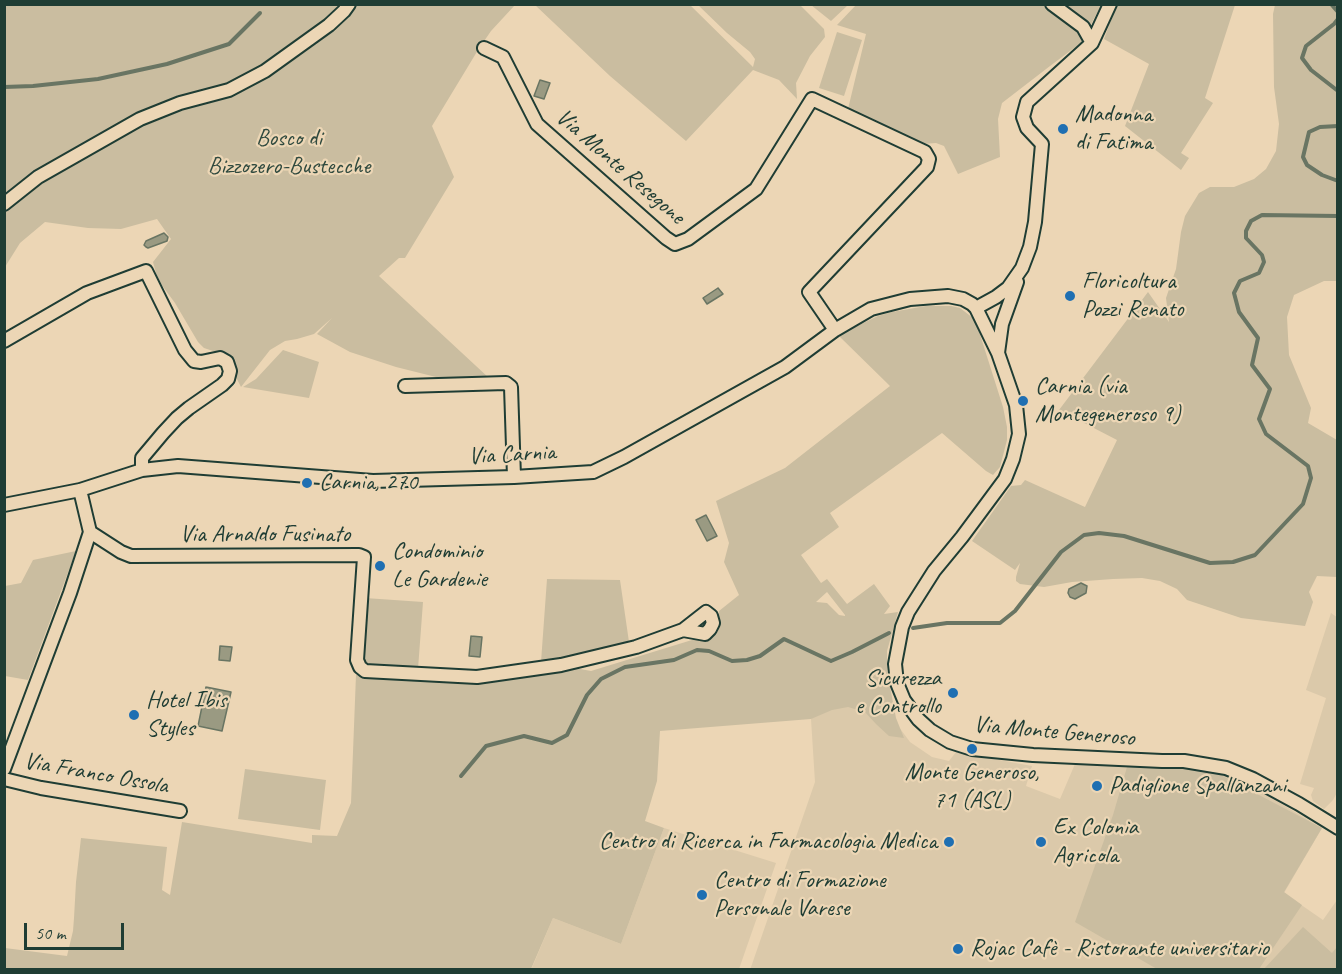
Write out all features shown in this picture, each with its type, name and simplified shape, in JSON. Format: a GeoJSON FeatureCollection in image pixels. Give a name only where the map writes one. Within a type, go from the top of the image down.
{"type":"FeatureCollection","features":[{"type":"Feature","properties":{"kind":"street"},"geometry":{"type":"LineString","coordinates":[[4,204],[38,177],[140,119],[180,103],[229,90],[265,70],[329,25],[349,4]]}},
{"type":"Feature","properties":{"kind":"street"},"geometry":{"type":"LineString","coordinates":[[1052,4],[1083,27],[1092,43]]}},
{"type":"Feature","properties":{"kind":"street","name":"Via Monte Generoso"},"geometry":{"type":"LineString","coordinates":[[998,353],[1002,324],[1030,247],[1035,222],[1042,144],[1027,128],[1023,117],[1027,102],[1092,43],[1110,4]]}},
{"type":"Feature","properties":{"kind":"street","name":"Via Monte Resegone"},"geometry":{"type":"LineString","coordinates":[[484,48],[503,57],[537,124],[675,244],[688,239],[756,189],[812,99],[925,152],[929,159],[927,167],[809,292],[835,330]]}},
{"type":"Feature","properties":{"kind":"street","name":"Via Monte Generoso"},"geometry":{"type":"LineString","coordinates":[[1022,268],[1008,288],[976,308],[998,353],[1016,405],[1019,434],[1013,459],[1005,479],[934,572],[908,612],[902,627],[895,664],[897,683],[904,700],[930,730],[950,742],[972,749],[1033,755],[1184,761],[1226,768],[1253,779],[1338,828]]}},
{"type":"Feature","properties":{"kind":"street"},"geometry":{"type":"LineString","coordinates":[[4,341],[87,293],[146,271],[185,350],[194,361],[220,358],[227,362],[230,370],[228,379],[222,385],[189,408],[163,433],[142,458],[142,470]]}},
{"type":"Feature","properties":{"kind":"street","name":"Via Carnia"},"geometry":{"type":"LineString","coordinates":[[4,505],[80,490],[142,470],[178,466],[373,480],[514,477],[593,472],[775,373],[835,330],[871,309],[910,299],[948,296],[963,299],[976,308]]}},
{"type":"Feature","properties":{"kind":"street"},"geometry":{"type":"LineString","coordinates":[[405,386],[506,383],[511,387],[514,477]]}},
{"type":"Feature","properties":{"kind":"street"},"geometry":{"type":"LineString","coordinates":[[4,769],[90,532],[80,490]]}},
{"type":"Feature","properties":{"kind":"street","name":"Via Arnaldo Fusinato"},"geometry":{"type":"LineString","coordinates":[[90,532],[131,556],[359,555],[364,558],[365,563],[357,660],[360,667],[365,670],[477,677],[561,665],[636,647],[683,630]]}},
{"type":"Feature","properties":{"kind":"street","name":"Via Franco Ossola"},"geometry":{"type":"LineString","coordinates":[[4,779],[41,788],[180,811]]}},
{"type":"Feature","properties":{"kind":"shaded area"},"geometry":{"type":"Polygon","coordinates":[[[540,80],[550,83],[544,99],[534,96],[540,80]]]}},
{"type":"Feature","properties":{"kind":"shaded area"},"geometry":{"type":"Polygon","coordinates":[[[164,233],[168,237],[167,241],[148,248],[144,245],[146,241],[164,233]]]}},
{"type":"Feature","properties":{"kind":"shaded area"},"geometry":{"type":"Polygon","coordinates":[[[718,288],[723,294],[707,304],[703,298],[718,288]]]}},
{"type":"Feature","properties":{"kind":"shaded area"},"geometry":{"type":"Polygon","coordinates":[[[706,515],[717,536],[707,541],[696,520],[706,515]]]}},
{"type":"Feature","properties":{"kind":"shaded area"},"geometry":{"type":"Polygon","coordinates":[[[1081,583],[1087,586],[1086,593],[1075,599],[1070,597],[1069,589],[1081,583]]]}},
{"type":"Feature","properties":{"kind":"shaded area"},"geometry":{"type":"Polygon","coordinates":[[[1331,613],[1338,618],[1338,791],[1324,809],[1313,801],[1311,795],[1314,788],[1300,784],[1326,698],[1306,690],[1331,613]]]}},
{"type":"Feature","properties":{"kind":"shaded area"},"geometry":{"type":"Polygon","coordinates":[[[471,636],[482,637],[480,657],[469,656],[471,636]]]}},
{"type":"Feature","properties":{"kind":"shaded area"},"geometry":{"type":"Polygon","coordinates":[[[220,646],[232,647],[230,661],[219,660],[220,646]]]}},
{"type":"Feature","properties":{"kind":"shaded area"},"geometry":{"type":"Polygon","coordinates":[[[206,687],[231,692],[222,731],[198,726],[206,687]]]}},
{"type":"Feature","properties":{"kind":"shaded area"},"geometry":{"type":"Polygon","coordinates":[[[824,688],[878,699],[910,742],[932,757],[949,761],[956,752],[1032,766],[1026,786],[1060,799],[1075,764],[1185,768],[1217,773],[1251,786],[1322,828],[1284,893],[1323,920],[1337,900],[1337,969],[750,970],[815,782],[811,719],[824,688]]]}},
{"type":"Feature","properties":{"kind":"shaded area","name":"Centro di Formazione Personale Varese"},"geometry":{"type":"Polygon","coordinates":[[[664,828],[776,863],[739,969],[531,970],[553,918],[621,944],[664,828]]]}},
{"type":"Feature","properties":{"kind":"green space"},"geometry":{"type":"Polygon","coordinates":[[[1117,4],[1235,5],[1205,98],[1213,103],[1181,153],[1189,158],[1181,170],[1125,126],[1149,64],[1104,39],[1117,4]]]}},
{"type":"Feature","properties":{"kind":"green space","name":"Bosco di Bizzozero-Bustecche"},"geometry":{"type":"Polygon","coordinates":[[[4,5],[515,5],[491,31],[432,126],[454,177],[405,258],[399,258],[379,276],[489,378],[448,380],[350,352],[317,334],[332,318],[314,334],[285,341],[270,350],[241,387],[233,362],[228,356],[204,348],[198,342],[175,303],[158,280],[153,262],[171,239],[157,219],[121,229],[88,228],[45,222],[20,243],[5,267],[4,5]]]}},
{"type":"Feature","properties":{"kind":"green space"},"geometry":{"type":"Polygon","coordinates":[[[535,5],[690,5],[753,67],[755,59],[750,52],[698,5],[800,5],[824,29],[825,37],[810,56],[796,83],[797,99],[779,80],[753,70],[686,141],[610,76],[535,5]]]}},
{"type":"Feature","properties":{"kind":"green space"},"geometry":{"type":"Polygon","coordinates":[[[811,5],[848,5],[831,21],[811,5]]]}},
{"type":"Feature","properties":{"kind":"green space"},"geometry":{"type":"Polygon","coordinates":[[[856,5],[1101,5],[1082,42],[1002,103],[998,119],[1000,157],[958,174],[944,146],[936,143],[922,144],[848,109],[866,34],[837,25],[856,5]]]}},
{"type":"Feature","properties":{"kind":"green space"},"geometry":{"type":"Polygon","coordinates":[[[1275,5],[1337,5],[1337,281],[1324,281],[1294,295],[1287,317],[1289,355],[1311,408],[1308,423],[1337,440],[1337,577],[1317,576],[1309,592],[1313,602],[1305,626],[1241,618],[1187,600],[1177,589],[1160,581],[1142,578],[1072,582],[1044,587],[1020,584],[1016,581],[1016,577],[1020,563],[1015,570],[972,541],[1011,486],[1021,485],[1025,480],[1085,507],[1117,440],[1059,410],[1148,292],[1169,322],[1166,298],[1176,269],[1181,232],[1185,216],[1199,193],[1210,187],[1234,187],[1254,179],[1266,169],[1276,151],[1279,124],[1274,87],[1273,14],[1275,5]]]}},
{"type":"Feature","properties":{"kind":"green space"},"geometry":{"type":"Polygon","coordinates":[[[837,32],[862,40],[844,96],[819,88],[837,32]]]}},
{"type":"Feature","properties":{"kind":"green space"},"geometry":{"type":"Polygon","coordinates":[[[926,306],[951,306],[960,308],[973,318],[1003,407],[1007,427],[1007,440],[1000,467],[993,475],[942,433],[830,513],[839,527],[801,555],[821,583],[827,579],[847,604],[874,584],[890,606],[884,614],[898,612],[887,651],[887,671],[896,718],[904,738],[889,736],[865,712],[848,707],[832,710],[811,719],[660,731],[657,781],[645,821],[664,828],[621,944],[553,918],[531,969],[5,970],[5,948],[67,956],[73,931],[81,838],[167,847],[162,890],[170,895],[182,822],[312,843],[312,835],[337,836],[351,803],[356,675],[482,682],[575,668],[591,671],[718,632],[719,611],[739,595],[724,562],[729,543],[716,501],[785,468],[890,386],[840,337],[840,334],[892,312],[926,306]],[[827,592],[816,602],[827,603],[839,615],[845,615],[827,592]]]}},
{"type":"Feature","properties":{"kind":"green space"},"geometry":{"type":"Polygon","coordinates":[[[283,350],[319,362],[309,398],[243,387],[256,379],[283,350]]]}},
{"type":"Feature","properties":{"kind":"green space"},"geometry":{"type":"Polygon","coordinates":[[[76,551],[28,680],[5,676],[5,586],[21,583],[33,560],[76,551]]]}},
{"type":"Feature","properties":{"kind":"green space"},"geometry":{"type":"Polygon","coordinates":[[[547,579],[620,580],[629,642],[589,653],[541,662],[547,579]]]}},
{"type":"Feature","properties":{"kind":"green space"},"geometry":{"type":"Polygon","coordinates":[[[365,598],[423,602],[418,669],[374,667],[365,664],[361,658],[365,598]]]}},
{"type":"Feature","properties":{"kind":"green space"},"geometry":{"type":"Polygon","coordinates":[[[1148,766],[1217,773],[1322,828],[1284,892],[1302,905],[1259,969],[1157,969],[1075,922],[1113,815],[1127,767],[1148,766]]]}},
{"type":"Feature","properties":{"kind":"green space"},"geometry":{"type":"Polygon","coordinates":[[[245,769],[326,780],[320,830],[238,819],[245,769]]]}},
{"type":"Feature","properties":{"kind":"green space"},"geometry":{"type":"Polygon","coordinates":[[[1303,927],[1332,953],[1337,947],[1337,969],[1264,969],[1303,927]]]}},
{"type":"Feature","properties":{"kind":"waterway"},"geometry":{"type":"LineString","coordinates":[[1331,4],[1338,12]]}},
{"type":"Feature","properties":{"kind":"waterway"},"geometry":{"type":"LineString","coordinates":[[4,87],[98,79],[167,64],[229,44],[260,13]]}},
{"type":"Feature","properties":{"kind":"waterway"},"geometry":{"type":"LineString","coordinates":[[1338,19],[1306,46],[1302,58],[1311,70],[1338,91]]}},
{"type":"Feature","properties":{"kind":"waterway"},"geometry":{"type":"LineString","coordinates":[[1338,126],[1320,127],[1309,132],[1303,157],[1307,165],[1322,175],[1338,181]]}},
{"type":"Feature","properties":{"kind":"waterway"},"geometry":{"type":"LineString","coordinates":[[913,628],[947,623],[1000,623],[1015,611],[1061,552],[1084,535],[1099,533],[1124,536],[1210,563],[1233,562],[1255,555],[1303,504],[1311,478],[1308,466],[1266,434],[1259,419],[1270,389],[1252,365],[1258,338],[1239,312],[1234,293],[1240,281],[1259,273],[1264,262],[1262,255],[1246,238],[1246,231],[1251,221],[1262,215],[1338,216]]}},
{"type":"Feature","properties":{"kind":"waterway"},"geometry":{"type":"LineString","coordinates":[[461,776],[486,746],[524,736],[552,743],[567,735],[587,695],[601,679],[625,667],[674,660],[697,650],[709,651],[732,661],[747,660],[760,656],[784,639],[831,661],[889,633]]}},
{"type":"Feature","properties":{"kind":"place","name":"Madonna di Fatima"},"geometry":{"type":"Point","coordinates":[1063,129]}},
{"type":"Feature","properties":{"kind":"place","name":"Floricoltura Pozzi Renato"},"geometry":{"type":"Point","coordinates":[1070,296]}},
{"type":"Feature","properties":{"kind":"place","name":"Carnia (via Montegeneroso 9)"},"geometry":{"type":"Point","coordinates":[1023,401]}},
{"type":"Feature","properties":{"kind":"place","name":"Carnia, 270"},"geometry":{"type":"Point","coordinates":[307,483]}},
{"type":"Feature","properties":{"kind":"place","name":"Condominio Le Gardenie"},"geometry":{"type":"Point","coordinates":[380,566]}},
{"type":"Feature","properties":{"kind":"place","name":"Sicurezza e Controllo"},"geometry":{"type":"Point","coordinates":[953,693]}},
{"type":"Feature","properties":{"kind":"place","name":"Hotel Ibis Styles"},"geometry":{"type":"Point","coordinates":[134,715]}},
{"type":"Feature","properties":{"kind":"place","name":"Monte Generoso, 71 (ASL)"},"geometry":{"type":"Point","coordinates":[972,749]}},
{"type":"Feature","properties":{"kind":"place","name":"Padiglione Spallanzani"},"geometry":{"type":"Point","coordinates":[1097,786]}},
{"type":"Feature","properties":{"kind":"place","name":"Centro di Ricerca in Farmacologia Medica"},"geometry":{"type":"Point","coordinates":[949,842]}},
{"type":"Feature","properties":{"kind":"place","name":"Ex Colonia Agricola"},"geometry":{"type":"Point","coordinates":[1041,842]}},
{"type":"Feature","properties":{"kind":"place","name":"Centro di Formazione Personale Varese"},"geometry":{"type":"Point","coordinates":[702,895]}},
{"type":"Feature","properties":{"kind":"place","name":"Rojac Cafè - Ristorante universitario"},"geometry":{"type":"Point","coordinates":[958,949]}}]}
